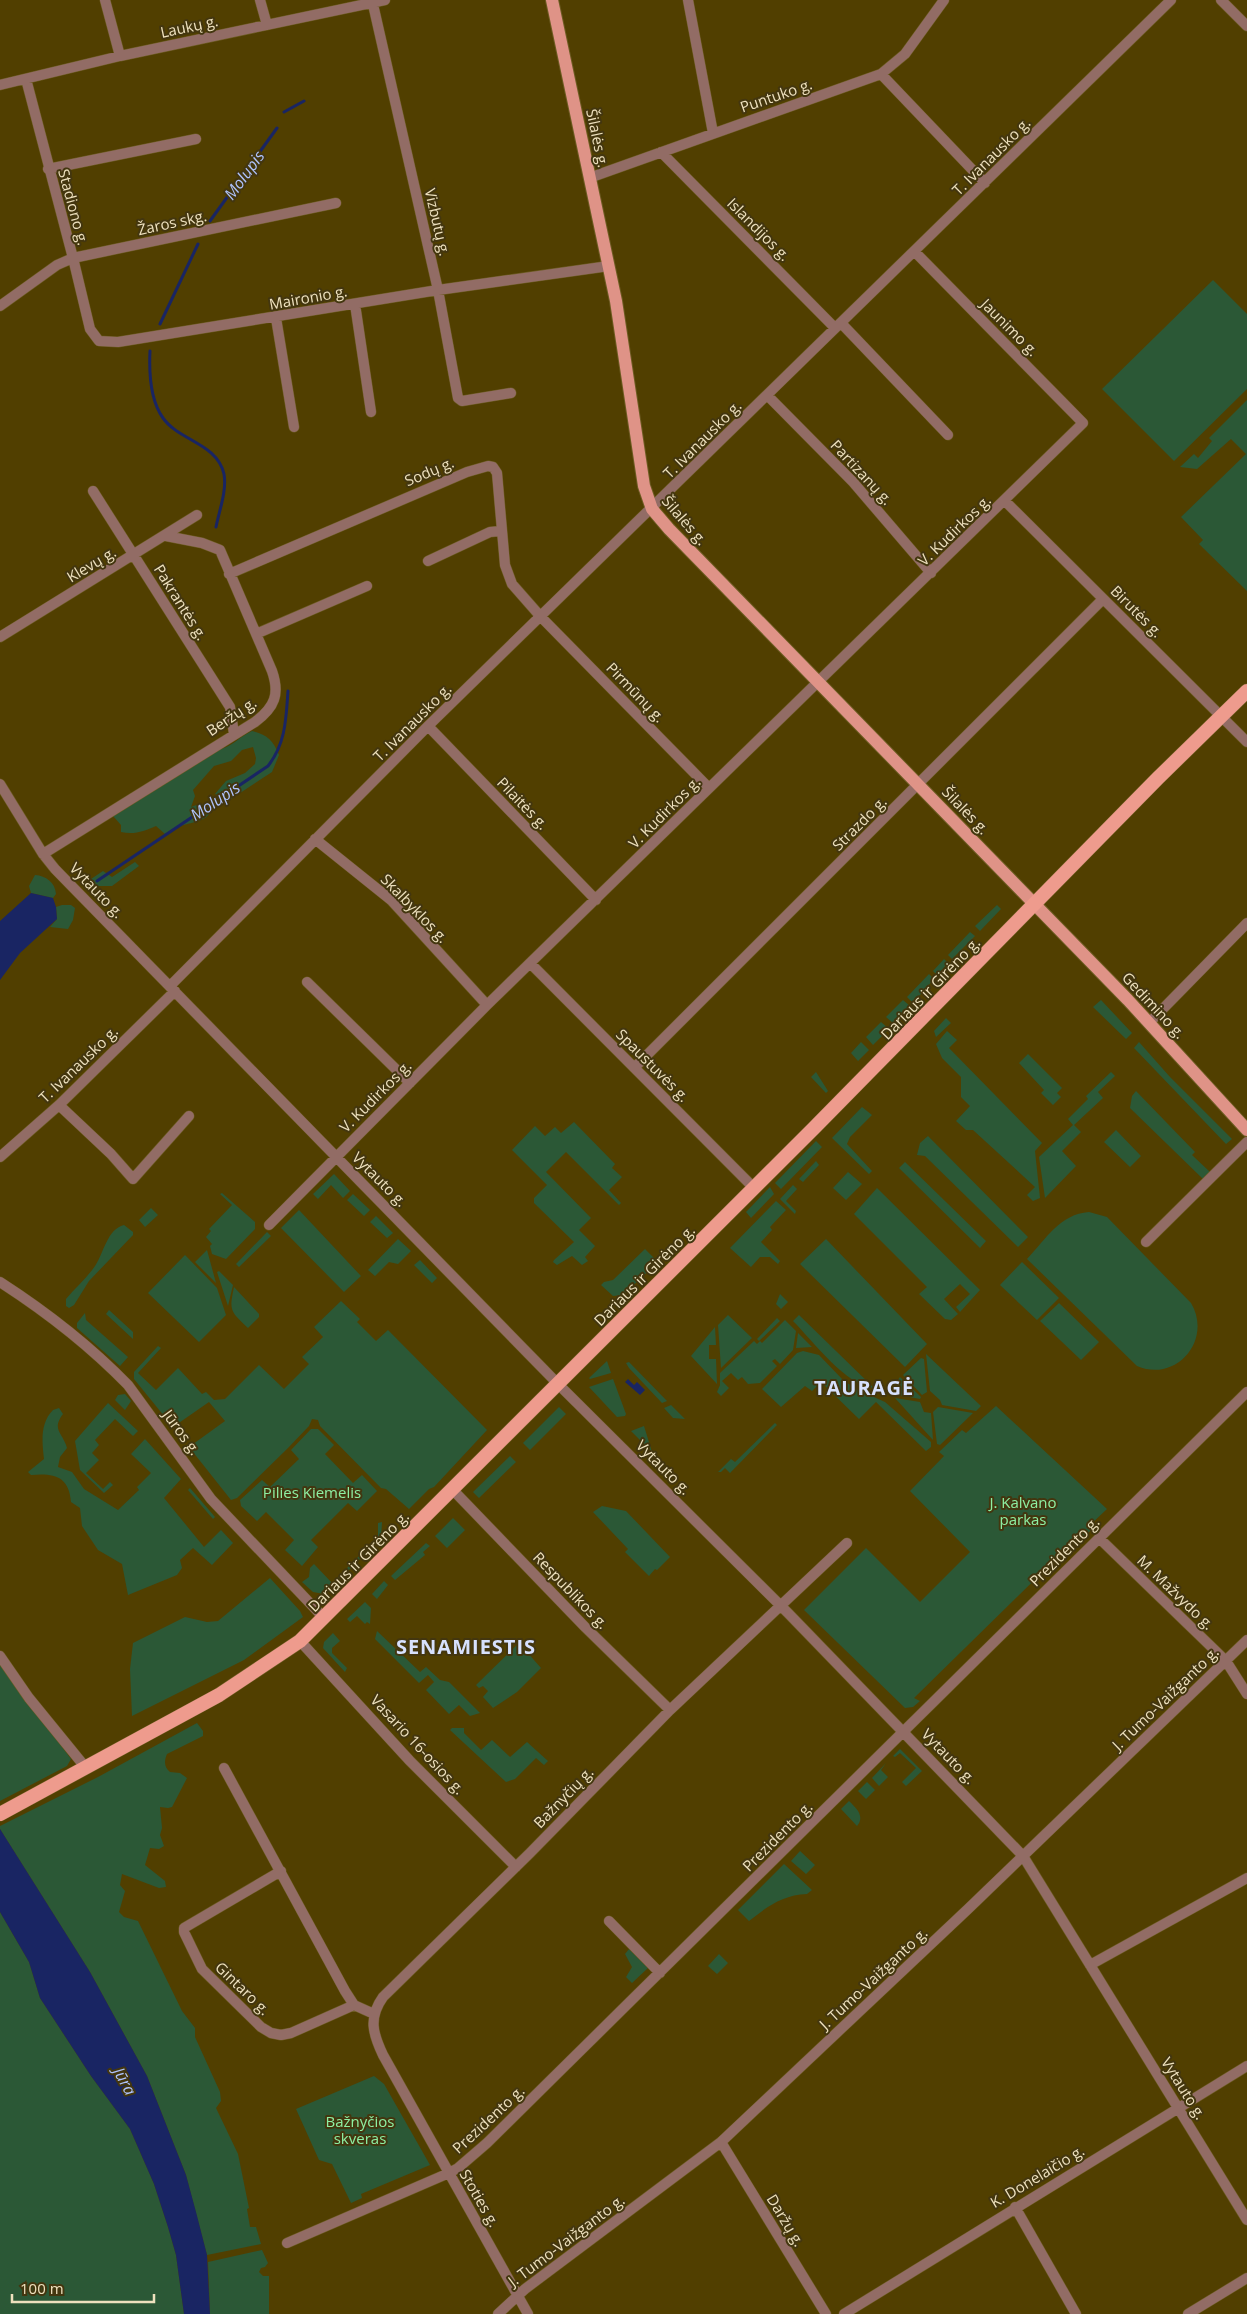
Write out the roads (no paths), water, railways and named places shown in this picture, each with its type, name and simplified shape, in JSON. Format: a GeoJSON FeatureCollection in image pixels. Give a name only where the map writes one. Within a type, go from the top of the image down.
{"type":"FeatureCollection","features":[{"type":"Feature","properties":{"kind":"highway","name":"Dariaus ir Girėno g."},"geometry":{"type":"LineString","coordinates":[[4,1811],[219,1695],[300,1641],[1247,692]]}},
{"type":"Feature","properties":{"kind":"main road","name":"Šilalės g."},"geometry":{"type":"LineString","coordinates":[[552,0],[609,266],[644,486],[652,509],[734,597],[1034,904]]}},
{"type":"Feature","properties":{"kind":"main road","name":"Gedimino g."},"geometry":{"type":"LineString","coordinates":[[1034,904],[1247,1130]]}},
{"type":"Feature","properties":{"kind":"street"},"geometry":{"type":"LineString","coordinates":[[105,0],[120,56]]}},
{"type":"Feature","properties":{"kind":"street"},"geometry":{"type":"LineString","coordinates":[[260,0],[267,25]]}},
{"type":"Feature","properties":{"kind":"street","name":"Laukų g."},"geometry":{"type":"LineString","coordinates":[[0,85],[120,56],[372,1],[384,0]]}},
{"type":"Feature","properties":{"kind":"street"},"geometry":{"type":"LineString","coordinates":[[688,0],[713,133]]}},
{"type":"Feature","properties":{"kind":"street","name":"Puntuko g."},"geometry":{"type":"LineString","coordinates":[[589,178],[881,74],[905,54],[944,0]]}},
{"type":"Feature","properties":{"kind":"street","name":"T. Ivanausko g."},"geometry":{"type":"LineString","coordinates":[[0,1157],[59,1105],[315,839],[428,726],[1172,0]]}},
{"type":"Feature","properties":{"kind":"street"},"geometry":{"type":"LineString","coordinates":[[1221,0],[1247,26]]}},
{"type":"Feature","properties":{"kind":"street","name":"Vizbutų g."},"geometry":{"type":"LineString","coordinates":[[372,1],[438,290],[458,398],[462,401],[511,393]]}},
{"type":"Feature","properties":{"kind":"street"},"geometry":{"type":"LineString","coordinates":[[881,74],[985,183]]}},
{"type":"Feature","properties":{"kind":"street","name":"Stadiono g."},"geometry":{"type":"LineString","coordinates":[[0,306],[57,265],[73,258],[48,169],[26,79]]}},
{"type":"Feature","properties":{"kind":"street"},"geometry":{"type":"LineString","coordinates":[[48,169],[196,139]]}},
{"type":"Feature","properties":{"kind":"street","name":"Islandijos g."},"geometry":{"type":"LineString","coordinates":[[661,152],[948,435]]}},
{"type":"Feature","properties":{"kind":"street","name":"Žaros skg."},"geometry":{"type":"LineString","coordinates":[[73,258],[336,203]]}},
{"type":"Feature","properties":{"kind":"street","name":"Jaunimo g."},"geometry":{"type":"LineString","coordinates":[[915,252],[1083,423]]}},
{"type":"Feature","properties":{"kind":"street","name":"Maironio g."},"geometry":{"type":"LineString","coordinates":[[73,258],[90,329],[99,341],[128,340],[276,318],[438,290],[609,266]]}},
{"type":"Feature","properties":{"kind":"street"},"geometry":{"type":"LineString","coordinates":[[355,304],[371,412]]}},
{"type":"Feature","properties":{"kind":"street"},"geometry":{"type":"LineString","coordinates":[[276,318],[294,427]]}},
{"type":"Feature","properties":{"kind":"street","name":"Partizanų g."},"geometry":{"type":"LineString","coordinates":[[767,395],[853,482],[931,573]]}},
{"type":"Feature","properties":{"kind":"street","name":"V. Kudirkos g."},"geometry":{"type":"LineString","coordinates":[[269,1225],[487,1004],[596,900],[1083,423]]}},
{"type":"Feature","properties":{"kind":"street","name":"Sodų g."},"geometry":{"type":"LineString","coordinates":[[229,574],[467,472],[488,466],[493,467],[497,474],[501,531],[507,574],[512,584],[541,617]]}},
{"type":"Feature","properties":{"kind":"street","name":"Pakrantės g."},"geometry":{"type":"LineString","coordinates":[[93,491],[230,707],[234,734]]}},
{"type":"Feature","properties":{"kind":"street","name":"Birutės g."},"geometry":{"type":"LineString","coordinates":[[1005,501],[1247,742]]}},
{"type":"Feature","properties":{"kind":"street","name":"Klevų g."},"geometry":{"type":"LineString","coordinates":[[0,637],[134,556],[197,515]]}},
{"type":"Feature","properties":{"kind":"street"},"geometry":{"type":"LineString","coordinates":[[428,561],[490,532],[501,531]]}},
{"type":"Feature","properties":{"kind":"street","name":"Beržų g."},"geometry":{"type":"LineString","coordinates":[[43,854],[264,715],[275,698],[277,685],[220,550],[202,543],[166,536]]}},
{"type":"Feature","properties":{"kind":"street"},"geometry":{"type":"LineString","coordinates":[[256,634],[366,586]]}},
{"type":"Feature","properties":{"kind":"street","name":"Strazdo g."},"geometry":{"type":"LineString","coordinates":[[635,1067],[1103,598]]}},
{"type":"Feature","properties":{"kind":"street","name":"Pirmūnų g."},"geometry":{"type":"LineString","coordinates":[[541,617],[709,788]]}},
{"type":"Feature","properties":{"kind":"street","name":"Pilaitės g."},"geometry":{"type":"LineString","coordinates":[[428,726],[596,900]]}},
{"type":"Feature","properties":{"kind":"street","name":"Vytauto g."},"geometry":{"type":"LineString","coordinates":[[0,784],[43,854],[558,1384],[781,1605],[1024,1856],[1247,2220]]}},
{"type":"Feature","properties":{"kind":"street","name":"Skalbyklos g."},"geometry":{"type":"LineString","coordinates":[[315,839],[391,900],[487,1004]]}},
{"type":"Feature","properties":{"kind":"street"},"geometry":{"type":"LineString","coordinates":[[1148,1023],[1247,923]]}},
{"type":"Feature","properties":{"kind":"street","name":"Spaustuvės g."},"geometry":{"type":"LineString","coordinates":[[530,963],[754,1188]]}},
{"type":"Feature","properties":{"kind":"street"},"geometry":{"type":"LineString","coordinates":[[307,982],[410,1083]]}},
{"type":"Feature","properties":{"kind":"street"},"geometry":{"type":"LineString","coordinates":[[59,1105],[105,1148],[133,1179],[189,1116]]}},
{"type":"Feature","properties":{"kind":"street"},"geometry":{"type":"LineString","coordinates":[[1146,1242],[1247,1142]]}},
{"type":"Feature","properties":{"kind":"street","name":"Jūros g."},"geometry":{"type":"LineString","coordinates":[[0,1282],[39,1308],[116,1372],[128,1385],[220,1509],[324,1618]]}},
{"type":"Feature","properties":{"kind":"street","name":"Prezidento g."},"geometry":{"type":"LineString","coordinates":[[287,2243],[449,2173],[458,2168],[487,2143],[1247,1392]]}},
{"type":"Feature","properties":{"kind":"street","name":"Respublikos g."},"geometry":{"type":"LineString","coordinates":[[452,1489],[583,1625],[670,1710]]}},
{"type":"Feature","properties":{"kind":"street","name":"M. Mažvydo g."},"geometry":{"type":"LineString","coordinates":[[1099,1538],[1226,1661],[1247,1694]]}},
{"type":"Feature","properties":{"kind":"street","name":"Bažnyčių g."},"geometry":{"type":"LineString","coordinates":[[374,2014],[383,1997],[516,1867],[670,1710],[847,1543]]}},
{"type":"Feature","properties":{"kind":"street","name":"J. Tumo-Vaižganto g."},"geometry":{"type":"LineString","coordinates":[[498,2314],[517,2296],[720,2142],[1024,1856],[1247,1640]]}},
{"type":"Feature","properties":{"kind":"street","name":"Vasario 16-osios g."},"geometry":{"type":"LineString","coordinates":[[300,1641],[410,1761],[516,1867]]}},
{"type":"Feature","properties":{"kind":"street"},"geometry":{"type":"LineString","coordinates":[[0,1656],[29,1698],[86,1768]]}},
{"type":"Feature","properties":{"kind":"street"},"geometry":{"type":"LineString","coordinates":[[224,1768],[354,2005],[374,2014]]}},
{"type":"Feature","properties":{"kind":"street","name":"Gintaro g."},"geometry":{"type":"LineString","coordinates":[[281,1871],[184,1928],[184,1932],[202,1969],[261,2027],[275,2034],[290,2032],[354,2005]]}},
{"type":"Feature","properties":{"kind":"street"},"geometry":{"type":"LineString","coordinates":[[1090,1965],[1247,1878]]}},
{"type":"Feature","properties":{"kind":"street"},"geometry":{"type":"LineString","coordinates":[[609,1921],[660,1973]]}},
{"type":"Feature","properties":{"kind":"street","name":"Stoties g."},"geometry":{"type":"LineString","coordinates":[[374,2014],[373,2030],[383,2055],[528,2314]]}},
{"type":"Feature","properties":{"kind":"street","name":"K. Donelaičio g."},"geometry":{"type":"LineString","coordinates":[[844,2314],[1015,2207],[1247,2066]]}},
{"type":"Feature","properties":{"kind":"street","name":"Daržų g."},"geometry":{"type":"LineString","coordinates":[[720,2142],[826,2314]]}},
{"type":"Feature","properties":{"kind":"street"},"geometry":{"type":"LineString","coordinates":[[1015,2207],[1076,2314]]}},
{"type":"Feature","properties":{"kind":"street"},"geometry":{"type":"LineString","coordinates":[[1188,2314],[1247,2278]]}},
{"type":"Feature","properties":{"kind":"water"},"geometry":{"type":"Polygon","coordinates":[[[31,893],[53,898],[57,919],[20,953],[0,980],[0,921],[31,893]]]}},
{"type":"Feature","properties":{"kind":"water"},"geometry":{"type":"Polygon","coordinates":[[[628,1379],[634,1385],[637,1382],[645,1390],[640,1395],[625,1382],[628,1379]]]}},
{"type":"Feature","properties":{"kind":"water","name":"Jūra"},"geometry":{"type":"Polygon","coordinates":[[[0,1829],[90,1972],[147,2076],[186,2175],[196,2212],[207,2255],[210,2314],[184,2314],[176,2255],[168,2227],[154,2184],[130,2129],[91,2076],[40,1998],[29,1962],[0,1912],[0,1829]]]}},
{"type":"Feature","properties":{"kind":"waterway","name":"Molupis"},"geometry":{"type":"LineString","coordinates":[[284,112],[304,101]]}},
{"type":"Feature","properties":{"kind":"waterway","name":"Molupis"},"geometry":{"type":"LineString","coordinates":[[210,221],[277,128]]}},
{"type":"Feature","properties":{"kind":"waterway","name":"Molupis"},"geometry":{"type":"LineString","coordinates":[[160,324],[198,244]]}},
{"type":"Feature","properties":{"kind":"waterway","name":"Molupis"},"geometry":{"type":"LineString","coordinates":[[150,351],[151,386],[155,403],[163,418],[178,432],[214,455],[224,474],[224,494],[216,527]]}},
{"type":"Feature","properties":{"kind":"waterway","name":"Molupis"},"geometry":{"type":"LineString","coordinates":[[97,881],[268,766],[282,739],[286,721],[288,691]]}},
{"type":"Feature","properties":{"kind":"district","name":"TAURAGĖ"},"geometry":{"type":"Point","coordinates":[864,1387]}},
{"type":"Feature","properties":{"kind":"district","name":"SENAMIESTIS"},"geometry":{"type":"Point","coordinates":[466,1646]}},
{"type":"Feature","properties":{"kind":"park label","name":"Pilies Kiemelis"},"geometry":{"type":"Point","coordinates":[312,1492]}},
{"type":"Feature","properties":{"kind":"park label","name":"J. Kalvano parkas"},"geometry":{"type":"Point","coordinates":[1023,1510]}},
{"type":"Feature","properties":{"kind":"park label","name":"Bažnyčios skveras"},"geometry":{"type":"Point","coordinates":[360,2130]}}]}
